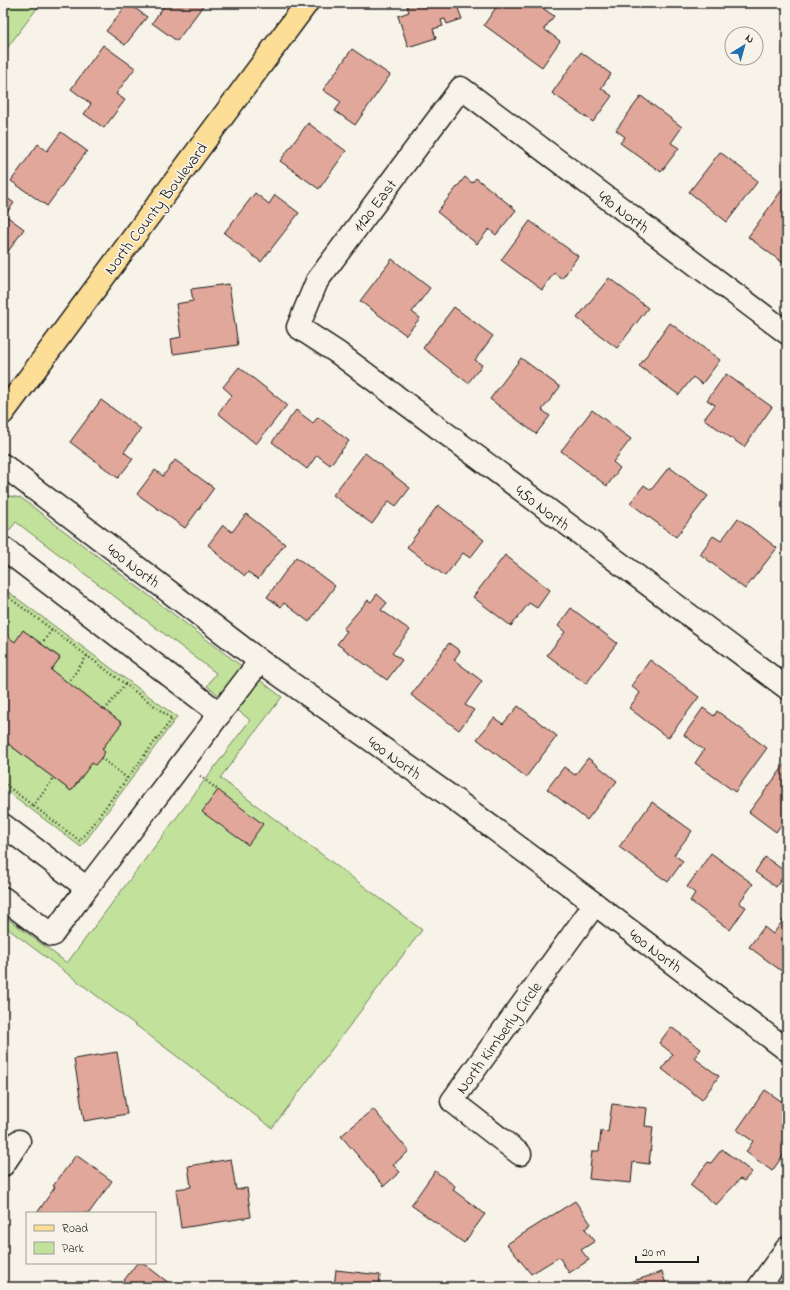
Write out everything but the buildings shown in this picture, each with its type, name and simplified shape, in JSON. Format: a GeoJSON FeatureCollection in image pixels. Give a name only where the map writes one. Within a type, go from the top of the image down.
{"type":"FeatureCollection","features":[{"type":"Feature","properties":{"kind":"main road","name":"North County Boulevard"},"geometry":{"type":"LineString","coordinates":[[3,413],[307,3]]}},
{"type":"Feature","properties":{"kind":"street","name":"1120 East"},"geometry":{"type":"LineString","coordinates":[[298,328],[317,281],[461,88]]}},
{"type":"Feature","properties":{"kind":"street","name":"490 North"},"geometry":{"type":"LineString","coordinates":[[461,88],[787,333]]}},
{"type":"Feature","properties":{"kind":"street","name":"450 North"},"geometry":{"type":"LineString","coordinates":[[298,328],[338,353],[787,688]]}},
{"type":"Feature","properties":{"kind":"street","name":"400 North"},"geometry":{"type":"LineString","coordinates":[[3,466],[260,661],[448,795],[595,904],[787,1050]]}},
{"type":"Feature","properties":{"kind":"street"},"geometry":{"type":"LineString","coordinates":[[3,548],[220,714]]}},
{"type":"Feature","properties":{"kind":"street"},"geometry":{"type":"LineString","coordinates":[[3,898],[52,935],[260,661]]}},
{"type":"Feature","properties":{"kind":"street"},"geometry":{"type":"LineString","coordinates":[[3,825],[87,888]]}},
{"type":"Feature","properties":{"kind":"street","name":"North Kimberly Circle"},"geometry":{"type":"LineString","coordinates":[[520,1154],[452,1100],[595,904]]}},
{"type":"Feature","properties":{"kind":"street"},"geometry":{"type":"LineString","coordinates":[[3,1165],[19,1141]]}},
{"type":"Feature","properties":{"kind":"street"},"geometry":{"type":"LineString","coordinates":[[759,1287],[787,1248]]}},
{"type":"Feature","properties":{"kind":"path"},"geometry":{"type":"LineString","coordinates":[[3,593],[172,719],[80,841],[3,783]]}},
{"type":"Feature","properties":{"kind":"path"},"geometry":{"type":"LineString","coordinates":[[41,644],[52,630]]}},
{"type":"Feature","properties":{"kind":"path"},"geometry":{"type":"LineString","coordinates":[[68,683],[87,656]]}},
{"type":"Feature","properties":{"kind":"path"},"geometry":{"type":"LineString","coordinates":[[105,710],[125,684]]}},
{"type":"Feature","properties":{"kind":"path"},"geometry":{"type":"LineString","coordinates":[[101,758],[127,778]]}},
{"type":"Feature","properties":{"kind":"path"},"geometry":{"type":"LineString","coordinates":[[33,806],[54,778]]}},
{"type":"Feature","properties":{"kind":"green space"},"geometry":{"type":"Polygon","coordinates":[[[3,3],[41,3],[7,48],[3,45],[3,3]]]}},
{"type":"Feature","properties":{"kind":"green space"},"geometry":{"type":"Polygon","coordinates":[[[3,495],[21,498],[282,697],[220,778],[422,930],[272,1128],[3,925],[3,915],[67,963],[250,720],[207,686],[216,673],[16,522],[3,538],[3,495]]]}},
{"type":"Feature","properties":{"kind":"green space"},"geometry":{"type":"Polygon","coordinates":[[[3,588],[177,717],[81,847],[3,788],[3,740],[71,791],[92,763],[95,765],[105,752],[102,749],[122,723],[51,670],[60,657],[24,631],[15,642],[3,633],[3,588]]]}}]}
